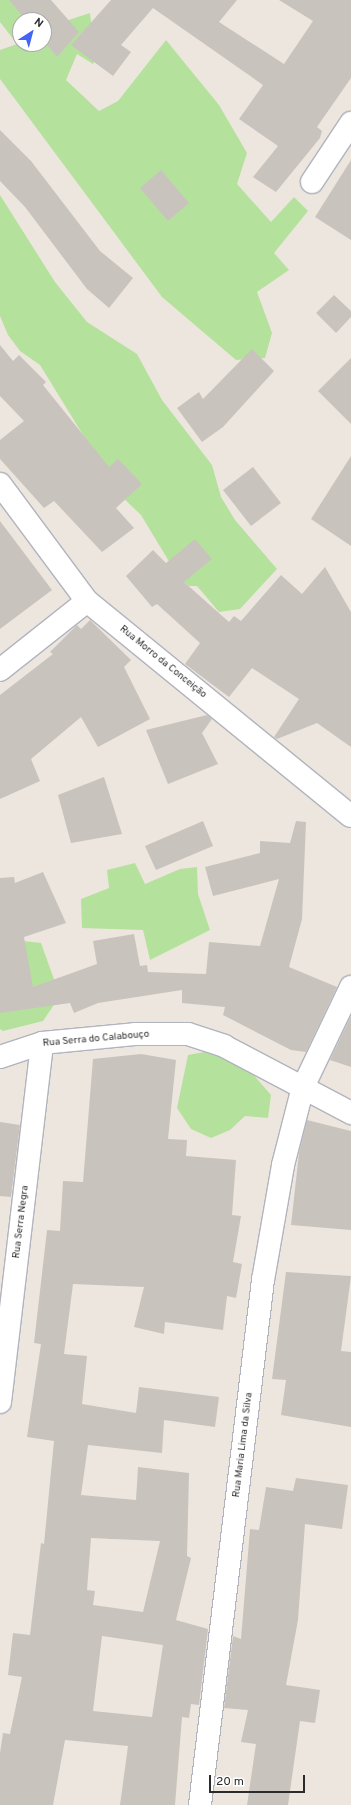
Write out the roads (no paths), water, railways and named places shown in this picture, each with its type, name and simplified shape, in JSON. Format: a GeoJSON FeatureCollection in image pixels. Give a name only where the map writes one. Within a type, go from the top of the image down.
{"type":"FeatureCollection","features":[{"type":"Feature","properties":{"kind":"street"},"geometry":{"type":"LineString","coordinates":[[312,182],[351,123]]}},
{"type":"Feature","properties":{"kind":"street","name":"Rua Morro da Conceição"},"geometry":{"type":"LineString","coordinates":[[0,484],[87,601],[351,816]]}},
{"type":"Feature","properties":{"kind":"street"},"geometry":{"type":"LineString","coordinates":[[0,670],[87,601]]}},
{"type":"Feature","properties":{"kind":"street"},"geometry":{"type":"LineString","coordinates":[[302,1087],[351,987]]}},
{"type":"Feature","properties":{"kind":"street","name":"Rua Serra do Calabouço"},"geometry":{"type":"LineString","coordinates":[[0,1057],[42,1043],[135,1034],[188,1034],[224,1046],[351,1113]]}},
{"type":"Feature","properties":{"kind":"street","name":"Rua Serra Negra"},"geometry":{"type":"LineString","coordinates":[[0,1402],[42,1043]]}},
{"type":"Feature","properties":{"kind":"street","name":"Rua Maria Lima da Silva"},"geometry":{"type":"LineString","coordinates":[[200,1805],[263,1280],[283,1165],[302,1087]]}}]}
